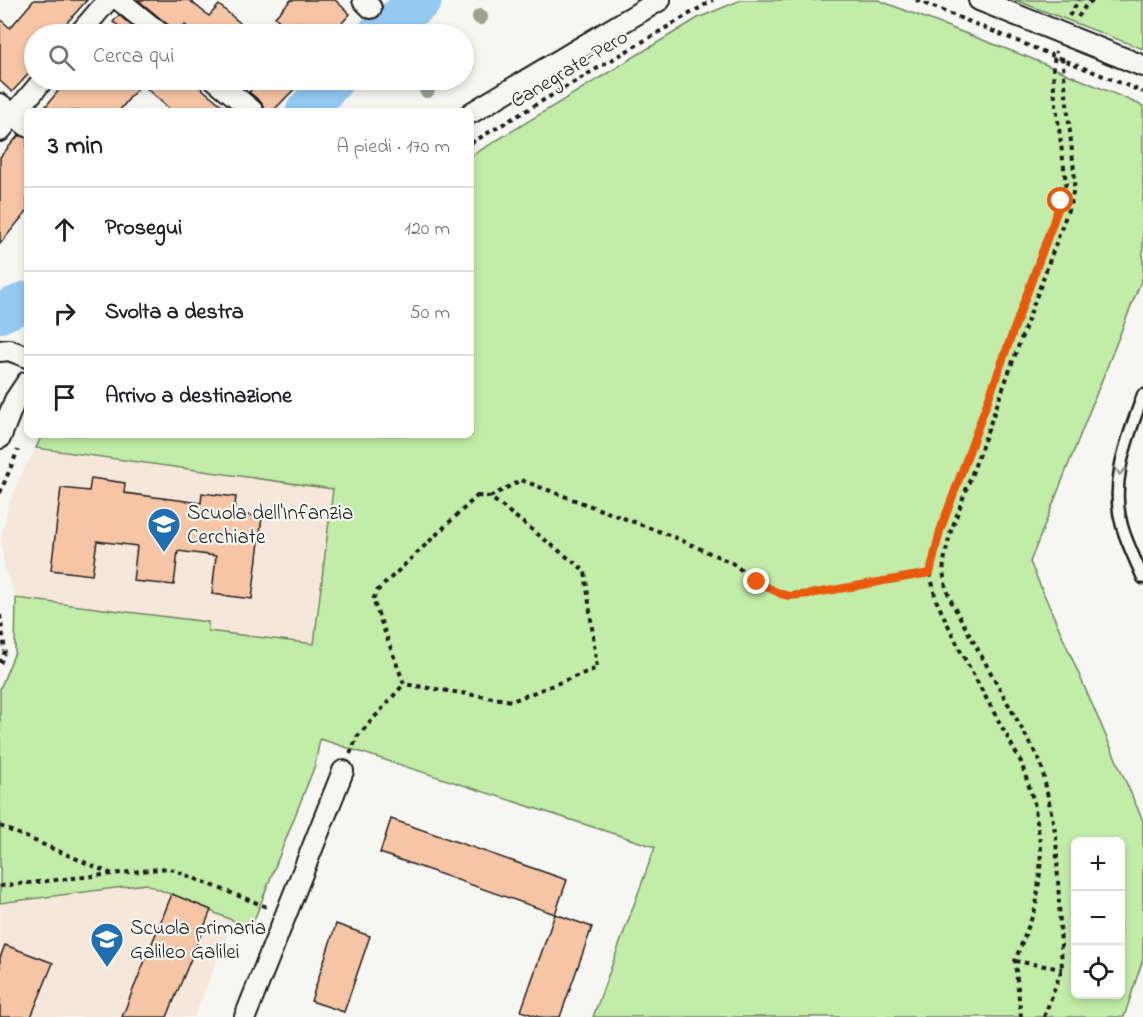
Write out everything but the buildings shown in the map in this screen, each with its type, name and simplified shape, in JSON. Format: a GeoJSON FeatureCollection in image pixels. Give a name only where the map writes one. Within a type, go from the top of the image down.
{"type":"FeatureCollection","features":[{"type":"Feature","properties":{"kind":"street"},"geometry":{"type":"LineString","coordinates":[[88,24],[108,0]]}},
{"type":"Feature","properties":{"kind":"street"},"geometry":{"type":"LineString","coordinates":[[119,0],[149,24]]}},
{"type":"Feature","properties":{"kind":"street"},"geometry":{"type":"LineString","coordinates":[[474,111],[660,0]]}},
{"type":"Feature","properties":{"kind":"street"},"geometry":{"type":"LineString","coordinates":[[979,0],[1143,66]]}},
{"type":"Feature","properties":{"kind":"street"},"geometry":{"type":"LineString","coordinates":[[0,131],[35,90]]}},
{"type":"Feature","properties":{"kind":"street"},"geometry":{"type":"LineString","coordinates":[[228,90],[250,108]]}},
{"type":"Feature","properties":{"kind":"street"},"geometry":{"type":"LineString","coordinates":[[0,351],[9,350],[24,356]]}},
{"type":"Feature","properties":{"kind":"street"},"geometry":{"type":"LineString","coordinates":[[0,438],[15,400],[24,386]]}},
{"type":"Feature","properties":{"kind":"street"},"geometry":{"type":"LineString","coordinates":[[245,1017],[343,771]]}},
{"type":"Feature","properties":{"kind":"lane"},"geometry":{"type":"LineString","coordinates":[[1143,395],[1121,458],[1118,484],[1122,527],[1143,578]]}},
{"type":"Feature","properties":{"kind":"path","name":"Canegrate-Pero"},"geometry":{"type":"LineString","coordinates":[[474,141],[713,0]]}},
{"type":"Feature","properties":{"kind":"path"},"geometry":{"type":"LineString","coordinates":[[916,0],[1143,92]]}},
{"type":"Feature","properties":{"kind":"path"},"geometry":{"type":"LineString","coordinates":[[1066,21],[1079,0]]}},
{"type":"Feature","properties":{"kind":"path"},"geometry":{"type":"LineString","coordinates":[[1075,24],[1086,4],[1093,0]]}},
{"type":"Feature","properties":{"kind":"path"},"geometry":{"type":"LineString","coordinates":[[1021,1017],[1016,961],[1036,907],[1039,889],[1041,849],[1034,802],[1021,762],[961,652],[936,600],[930,573],[940,531],[1066,183],[1054,89],[1054,57],[1058,45]]}},
{"type":"Feature","properties":{"kind":"path"},"geometry":{"type":"LineString","coordinates":[[1044,1017],[1062,969],[1056,836],[1041,763],[952,603],[943,581],[943,565],[951,534],[1072,199],[1076,180],[1063,60],[1066,47]]}},
{"type":"Feature","properties":{"kind":"path"},"geometry":{"type":"LineString","coordinates":[[0,493],[22,439]]}},
{"type":"Feature","properties":{"kind":"path"},"geometry":{"type":"LineString","coordinates":[[404,684],[373,600],[376,591],[477,496],[490,497],[521,480],[675,537],[732,563],[757,582],[781,594],[810,594],[930,573]]}},
{"type":"Feature","properties":{"kind":"path"},"geometry":{"type":"LineString","coordinates":[[404,684],[512,701],[597,668],[585,572],[490,497]]}},
{"type":"Feature","properties":{"kind":"path"},"geometry":{"type":"LineString","coordinates":[[0,615],[5,651],[0,664]]}},
{"type":"Feature","properties":{"kind":"path"},"geometry":{"type":"LineString","coordinates":[[343,771],[357,737],[404,684]]}},
{"type":"Feature","properties":{"kind":"path"},"geometry":{"type":"LineString","coordinates":[[0,825],[113,874]]}},
{"type":"Feature","properties":{"kind":"path"},"geometry":{"type":"LineString","coordinates":[[0,886],[168,868],[287,915]]}},
{"type":"Feature","properties":{"kind":"path"},"geometry":{"type":"LineString","coordinates":[[1016,961],[1062,969]]}},
{"type":"Feature","properties":{"kind":"shaded area","name":"Scuola dell'Infanzia Cerchiate"},"geometry":{"type":"Polygon","coordinates":[[[36,448],[334,489],[314,645],[207,631],[208,622],[16,598],[4,567],[1,539],[8,507],[20,477],[36,448]]]}},
{"type":"Feature","properties":{"kind":"shaded area","name":"Scuola primaria Galileo Galilei"},"geometry":{"type":"Polygon","coordinates":[[[146,884],[234,919],[194,1017],[0,1017],[0,903],[146,884]]]}},
{"type":"Feature","properties":{"kind":"green space"},"geometry":{"type":"Polygon","coordinates":[[[741,0],[878,0],[1030,58],[1143,106],[1143,276],[1030,562],[1143,821],[1143,959],[1124,1017],[593,1017],[655,847],[320,739],[315,765],[251,928],[146,884],[0,903],[0,689],[15,652],[16,598],[208,622],[208,631],[314,644],[333,489],[36,448],[41,438],[474,438],[474,154],[698,18],[741,0]]]}},
{"type":"Feature","properties":{"kind":"green space"},"geometry":{"type":"Polygon","coordinates":[[[1015,0],[1143,0],[1143,49],[1015,0]]]}},
{"type":"Feature","properties":{"kind":"waterway"},"geometry":{"type":"LineString","coordinates":[[390,24],[422,0]]}},
{"type":"Feature","properties":{"kind":"waterway"},"geometry":{"type":"LineString","coordinates":[[309,108],[325,90]]}},
{"type":"Feature","properties":{"kind":"waterway"},"geometry":{"type":"LineString","coordinates":[[0,313],[24,302]]}},
{"type":"Feature","properties":{"kind":"place","name":"Scuola dell'Infanzia Cerchiate"},"geometry":{"type":"Point","coordinates":[164,553]}},
{"type":"Feature","properties":{"kind":"place","name":"Scuola primaria Galileo Galilei"},"geometry":{"type":"Point","coordinates":[107,968]}},
{"type":"Feature","properties":{"kind":"route"},"geometry":{"type":"LineString","coordinates":[[757,582],[789,596],[930,573],[940,531],[1061,201]]}}]}
